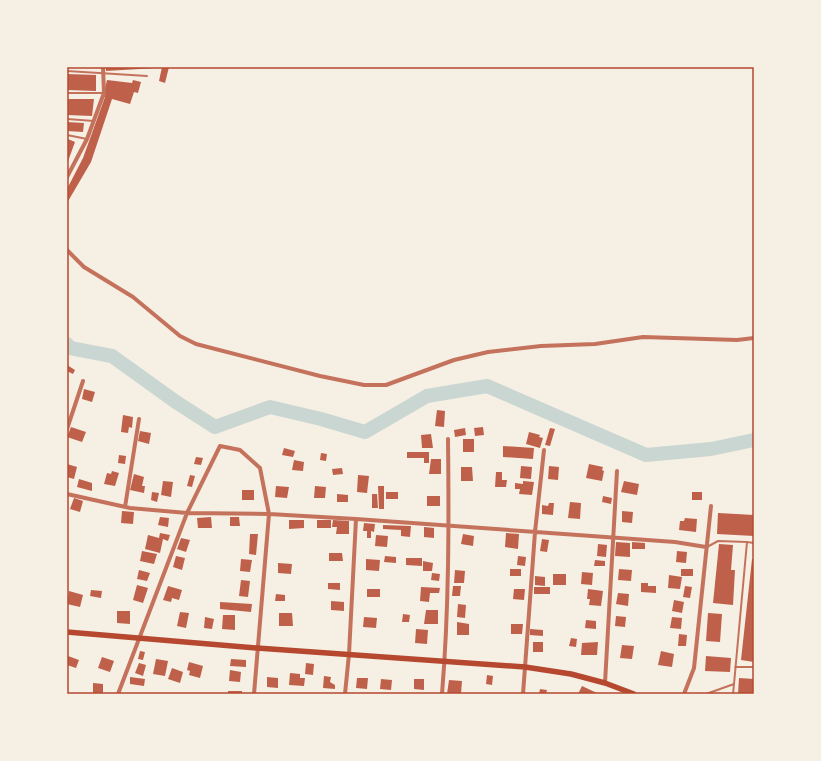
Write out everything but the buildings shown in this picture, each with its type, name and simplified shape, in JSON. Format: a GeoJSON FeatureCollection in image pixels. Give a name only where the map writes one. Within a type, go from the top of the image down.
{"type":"FeatureCollection","features":[{"type":"Feature","properties":{"kind":"main road"},"geometry":{"type":"LineString","coordinates":[[67,632],[257,648],[525,666],[605,683],[634,694]]}},
{"type":"Feature","properties":{"kind":"street"},"geometry":{"type":"LineString","coordinates":[[67,177],[87,139],[104,93],[102,67]]}},
{"type":"Feature","properties":{"kind":"street"},"geometry":{"type":"LineString","coordinates":[[67,250],[84,267],[133,297],[180,336],[196,344],[320,376],[364,384],[386,385],[454,360],[488,352],[541,346],[595,344],[643,337],[737,340],[754,338]]}},
{"type":"Feature","properties":{"kind":"street"},"geometry":{"type":"LineString","coordinates":[[67,429],[83,381]]}},
{"type":"Feature","properties":{"kind":"street"},"geometry":{"type":"LineString","coordinates":[[125,507],[138,419]]}},
{"type":"Feature","properties":{"kind":"street"},"geometry":{"type":"LineString","coordinates":[[442,694],[445,661],[449,524],[448,439]]}},
{"type":"Feature","properties":{"kind":"street"},"geometry":{"type":"LineString","coordinates":[[118,694],[138,638],[187,513],[220,446],[240,450],[260,468],[269,514],[254,694]]}},
{"type":"Feature","properties":{"kind":"street"},"geometry":{"type":"LineString","coordinates":[[523,694],[535,532],[544,450]]}},
{"type":"Feature","properties":{"kind":"street"},"geometry":{"type":"LineString","coordinates":[[605,683],[617,471]]}},
{"type":"Feature","properties":{"kind":"street"},"geometry":{"type":"LineString","coordinates":[[67,494],[125,507],[187,513],[269,514],[449,524],[675,542],[706,547]]}},
{"type":"Feature","properties":{"kind":"street"},"geometry":{"type":"LineString","coordinates":[[684,694],[694,668],[710,506]]}},
{"type":"Feature","properties":{"kind":"street"},"geometry":{"type":"LineString","coordinates":[[345,694],[349,654],[356,519]]}},
{"type":"Feature","properties":{"kind":"lane"},"geometry":{"type":"LineString","coordinates":[[67,71],[147,76]]}},
{"type":"Feature","properties":{"kind":"lane"},"geometry":{"type":"LineString","coordinates":[[67,94],[104,93]]}},
{"type":"Feature","properties":{"kind":"lane"},"geometry":{"type":"LineString","coordinates":[[67,119],[94,121]]}},
{"type":"Feature","properties":{"kind":"lane"},"geometry":{"type":"LineString","coordinates":[[67,135],[87,139]]}},
{"type":"Feature","properties":{"kind":"lane"},"geometry":{"type":"LineString","coordinates":[[706,547],[718,540],[754,543]]}},
{"type":"Feature","properties":{"kind":"lane"},"geometry":{"type":"LineString","coordinates":[[733,694],[747,542]]}},
{"type":"Feature","properties":{"kind":"lane"},"geometry":{"type":"LineString","coordinates":[[735,667],[754,667]]}},
{"type":"Feature","properties":{"kind":"lane"},"geometry":{"type":"LineString","coordinates":[[706,694],[734,684]]}},
{"type":"Feature","properties":{"kind":"waterway"},"geometry":{"type":"LineString","coordinates":[[67,344],[70,348],[112,356],[176,402],[215,427],[270,407],[321,419],[365,432],[427,396],[487,386],[646,455],[711,449],[754,440]]}}]}
